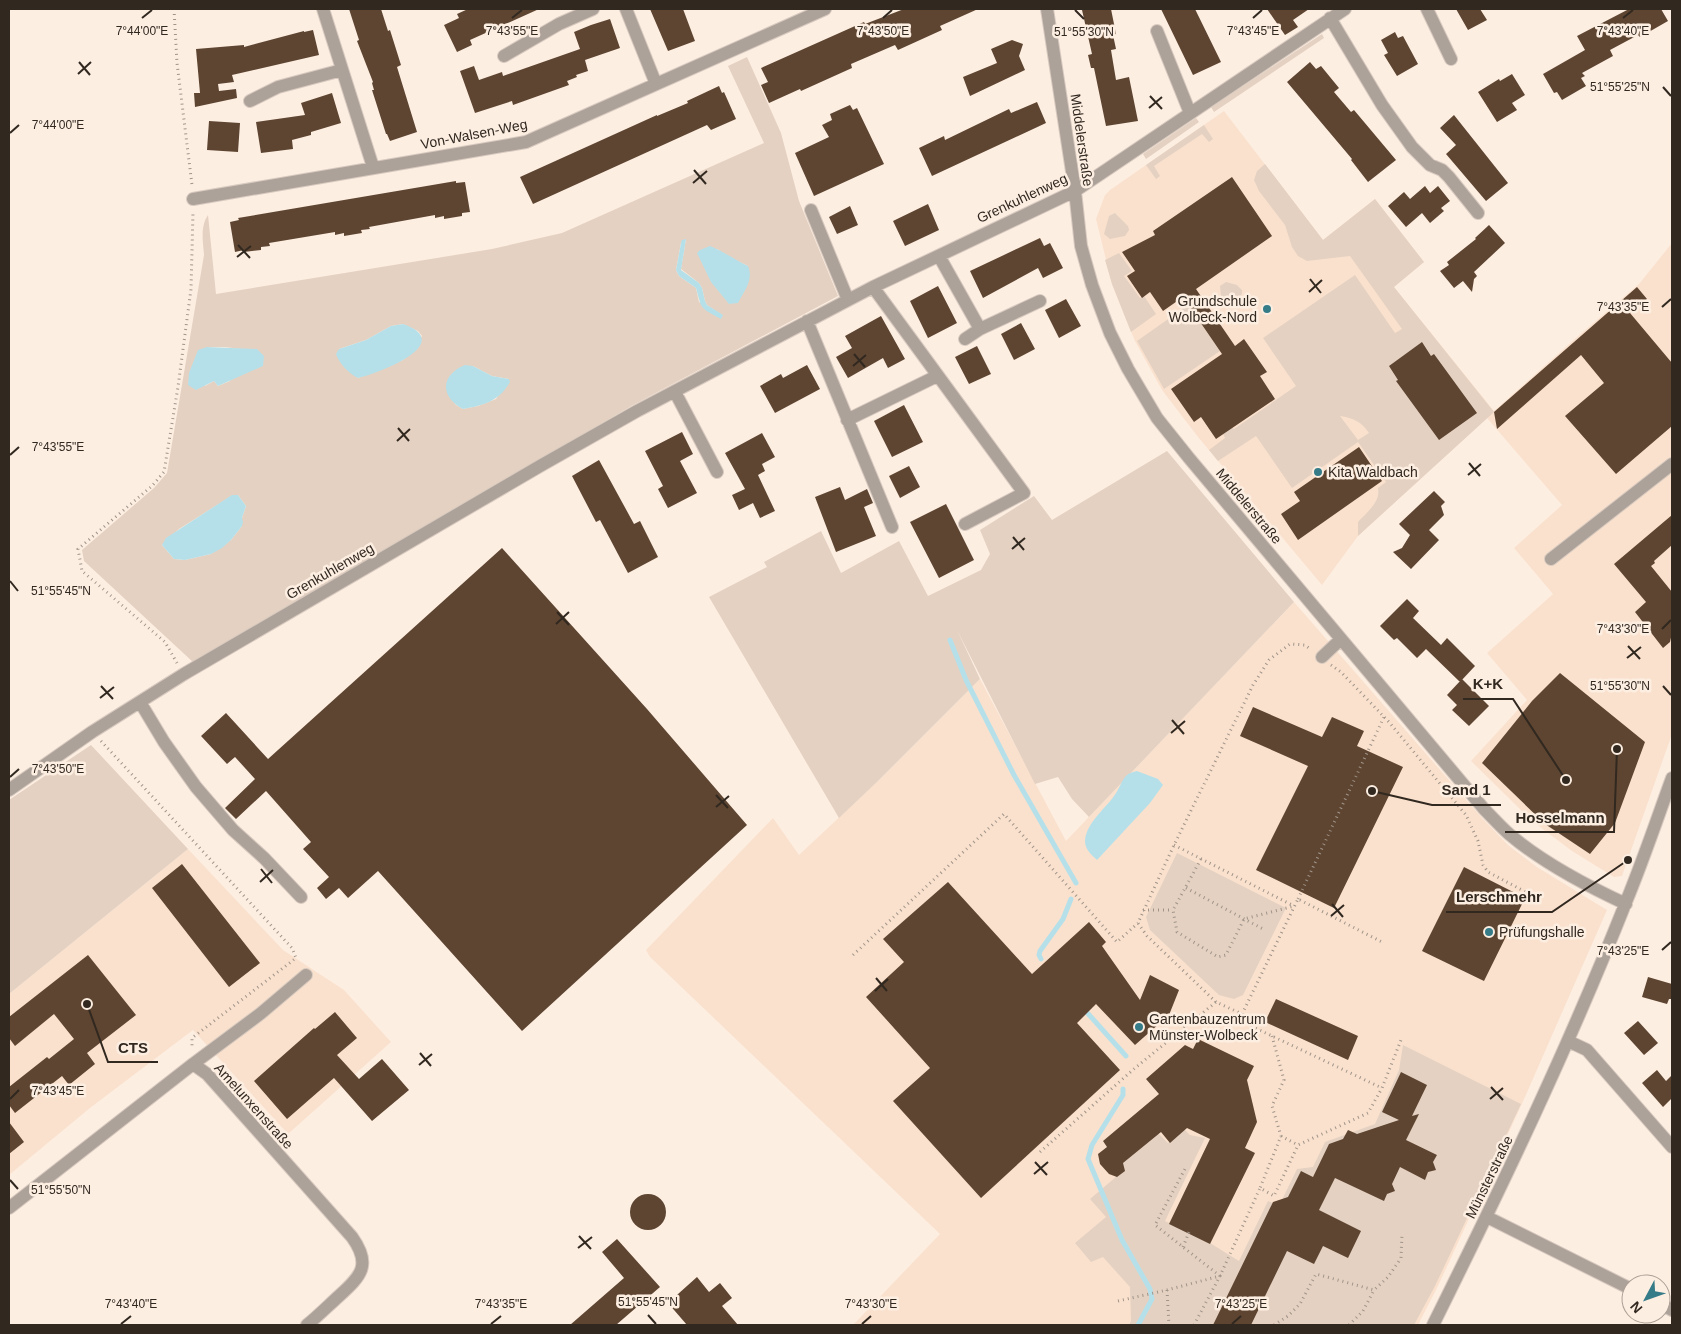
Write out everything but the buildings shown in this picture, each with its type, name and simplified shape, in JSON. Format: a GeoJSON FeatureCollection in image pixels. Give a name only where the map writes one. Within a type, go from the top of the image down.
{"type":"FeatureCollection","features":[{"type":"Feature","properties":{"kind":"street"},"geometry":{"type":"LineString","coordinates":[[323,9],[373,167]]}},
{"type":"Feature","properties":{"kind":"street"},"geometry":{"type":"LineString","coordinates":[[504,56],[559,24],[593,9]]}},
{"type":"Feature","properties":{"kind":"street"},"geometry":{"type":"LineString","coordinates":[[626,9],[656,84]]}},
{"type":"Feature","properties":{"kind":"street","name":"Von-Walsen-Weg"},"geometry":{"type":"LineString","coordinates":[[193,199],[526,142],[825,9]]}},
{"type":"Feature","properties":{"kind":"street","name":"Middelerstraße"},"geometry":{"type":"LineString","coordinates":[[1047,9],[1075,191],[1081,246],[1092,285],[1110,333],[1128,369],[1157,418],[1478,802],[1508,833],[1531,851],[1592,889],[1626,904]]}},
{"type":"Feature","properties":{"kind":"street","name":"Grenkuhlenweg"},"geometry":{"type":"LineString","coordinates":[[9,790],[92,732],[184,674],[540,466],[872,287],[1075,191],[1345,9]]}},
{"type":"Feature","properties":{"kind":"street"},"geometry":{"type":"LineString","coordinates":[[1427,9],[1451,59]]}},
{"type":"Feature","properties":{"kind":"street"},"geometry":{"type":"LineString","coordinates":[[1330,18],[1374,93],[1407,140],[1423,159],[1430,165],[1442,170],[1449,177],[1478,213]]}},
{"type":"Feature","properties":{"kind":"street"},"geometry":{"type":"LineString","coordinates":[[1157,31],[1190,113]]}},
{"type":"Feature","properties":{"kind":"street"},"geometry":{"type":"LineString","coordinates":[[250,101],[278,87],[342,70]]}},
{"type":"Feature","properties":{"kind":"street"},"geometry":{"type":"LineString","coordinates":[[811,210],[848,300]]}},
{"type":"Feature","properties":{"kind":"street"},"geometry":{"type":"LineString","coordinates":[[939,256],[980,329]]}},
{"type":"Feature","properties":{"kind":"street"},"geometry":{"type":"LineString","coordinates":[[872,287],[1024,493],[965,524]]}},
{"type":"Feature","properties":{"kind":"street"},"geometry":{"type":"LineString","coordinates":[[965,339],[980,329],[1040,301]]}},
{"type":"Feature","properties":{"kind":"street"},"geometry":{"type":"LineString","coordinates":[[806,321],[892,527]]}},
{"type":"Feature","properties":{"kind":"street"},"geometry":{"type":"LineString","coordinates":[[847,420],[937,376]]}},
{"type":"Feature","properties":{"kind":"street"},"geometry":{"type":"LineString","coordinates":[[675,392],[717,472]]}},
{"type":"Feature","properties":{"kind":"street"},"geometry":{"type":"LineString","coordinates":[[1551,559],[1672,464]]}},
{"type":"Feature","properties":{"kind":"street"},"geometry":{"type":"LineString","coordinates":[[1322,658],[1341,639]]}},
{"type":"Feature","properties":{"kind":"street"},"geometry":{"type":"LineString","coordinates":[[140,702],[164,742],[196,787],[233,830],[264,858],[301,898]]}},
{"type":"Feature","properties":{"kind":"street","name":"Münsterstraße"},"geometry":{"type":"LineString","coordinates":[[1433,1325],[1487,1217],[1568,1041],[1626,904],[1672,778]]}},
{"type":"Feature","properties":{"kind":"street"},"geometry":{"type":"LineString","coordinates":[[193,1064],[260,1014],[306,975]]}},
{"type":"Feature","properties":{"kind":"street"},"geometry":{"type":"LineString","coordinates":[[1568,1041],[1587,1050],[1672,1147]]}},
{"type":"Feature","properties":{"kind":"street","name":"Amelunxenstraße"},"geometry":{"type":"LineString","coordinates":[[9,1208],[193,1064],[207,1074],[360,1248],[363,1260],[362,1269],[356,1280],[307,1325]]}},
{"type":"Feature","properties":{"kind":"street"},"geometry":{"type":"LineString","coordinates":[[1487,1217],[1621,1284]]}},
{"type":"Feature","properties":{"kind":"path"},"geometry":{"type":"LineString","coordinates":[[174,9],[177,63],[193,199],[192,288],[164,472],[152,486],[78,549],[82,571],[165,642],[184,674]]}},
{"type":"Feature","properties":{"kind":"path"},"geometry":{"type":"LineString","coordinates":[[853,955],[1004,814],[1117,942],[1138,923],[1174,845],[1253,685],[1269,660],[1290,644],[1305,645],[1341,672],[1384,717],[1466,814],[1478,841],[1483,865],[1488,872],[1537,898]]}},
{"type":"Feature","properties":{"kind":"path"},"geometry":{"type":"LineString","coordinates":[[1242,1014],[1384,717]]}},
{"type":"Feature","properties":{"kind":"path"},"geometry":{"type":"LineString","coordinates":[[92,732],[292,948],[296,958],[192,1038],[193,1064]]}},
{"type":"Feature","properties":{"kind":"path"},"geometry":{"type":"LineString","coordinates":[[1174,845],[1294,906]]}},
{"type":"Feature","properties":{"kind":"path"},"geometry":{"type":"LineString","coordinates":[[1201,858],[1174,910],[1177,932],[1218,957],[1226,955],[1244,919],[1294,906]]}},
{"type":"Feature","properties":{"kind":"path"},"geometry":{"type":"LineString","coordinates":[[1186,888],[1264,930]]}},
{"type":"Feature","properties":{"kind":"path"},"geometry":{"type":"LineString","coordinates":[[1298,900],[1382,942]]}},
{"type":"Feature","properties":{"kind":"path"},"geometry":{"type":"LineString","coordinates":[[1143,910],[1174,910]]}},
{"type":"Feature","properties":{"kind":"path"},"geometry":{"type":"LineString","coordinates":[[1138,923],[1147,936],[1216,1002],[1242,1014],[1253,1027],[1382,1088]]}},
{"type":"Feature","properties":{"kind":"path"},"geometry":{"type":"LineString","coordinates":[[1040,1152],[1135,1068],[1216,1002]]}},
{"type":"Feature","properties":{"kind":"path"},"geometry":{"type":"LineString","coordinates":[[1194,1325],[1220,1276],[1260,1188],[1281,1136],[1272,1106],[1284,1080],[1272,1036]]}},
{"type":"Feature","properties":{"kind":"path"},"geometry":{"type":"LineString","coordinates":[[1260,1188],[1274,1196],[1298,1145],[1368,1113],[1382,1088],[1401,1040]]}},
{"type":"Feature","properties":{"kind":"path"},"geometry":{"type":"LineString","coordinates":[[1281,1136],[1298,1145]]}},
{"type":"Feature","properties":{"kind":"path"},"geometry":{"type":"LineString","coordinates":[[1186,1167],[1155,1225],[1220,1276]]}},
{"type":"Feature","properties":{"kind":"path"},"geometry":{"type":"LineString","coordinates":[[1182,1247],[1189,1232]]}},
{"type":"Feature","properties":{"kind":"path"},"geometry":{"type":"LineString","coordinates":[[1349,1325],[1363,1311],[1374,1290],[1388,1277],[1400,1258],[1402,1234]]}},
{"type":"Feature","properties":{"kind":"path"},"geometry":{"type":"LineString","coordinates":[[1274,1325],[1288,1316],[1300,1304],[1316,1274],[1374,1290]]}},
{"type":"Feature","properties":{"kind":"path"},"geometry":{"type":"LineString","coordinates":[[1118,1301],[1220,1276]]}},
{"type":"Feature","properties":{"kind":"path"},"geometry":{"type":"LineString","coordinates":[[1167,1290],[1169,1325]]}},
{"type":"Feature","properties":{"kind":"shaded area"},"geometry":{"type":"Polygon","coordinates":[[[1322,34],[1324,38],[1214,112],[1211,107],[1322,34]]]}},
{"type":"Feature","properties":{"kind":"shaded area"},"geometry":{"type":"Polygon","coordinates":[[[747,57],[781,133],[799,201],[838,296],[633,405],[194,663],[84,561],[82,550],[154,488],[167,473],[204,255],[203,229],[208,215],[216,294],[492,249],[562,233],[764,143],[728,66],[747,57]],[[686,239],[681,243],[676,270],[679,276],[696,288],[699,302],[722,315],[707,305],[699,283],[681,269],[686,239]],[[717,249],[711,282],[748,266],[717,249]],[[403,324],[391,326],[366,340],[339,349],[358,378],[403,360],[422,336],[418,331],[403,324]],[[207,347],[205,386],[214,381],[218,386],[230,381],[240,349],[207,347]],[[473,366],[448,394],[456,405],[463,409],[496,399],[509,379],[492,376],[473,366]],[[233,495],[179,529],[162,545],[174,559],[185,560],[211,554],[231,540],[242,526],[242,518],[246,506],[238,495],[233,495]]]}},
{"type":"Feature","properties":{"kind":"shaded area"},"geometry":{"type":"Polygon","coordinates":[[[1224,111],[1323,240],[1375,199],[1424,262],[1394,287],[1494,411],[1639,284],[1672,243],[1672,734],[1622,876],[1614,877],[1572,851],[1532,821],[1471,761],[1527,700],[1487,653],[1553,594],[1514,548],[1562,505],[1487,418],[1358,536],[1322,585],[1198,437],[1162,390],[1135,341],[1112,284],[1096,219],[1105,195],[1224,111]]]}},
{"type":"Feature","properties":{"kind":"shaded area"},"geometry":{"type":"Polygon","coordinates":[[[1196,118],[1199,122],[1146,159],[1143,154],[1196,118]]]}},
{"type":"Feature","properties":{"kind":"shaded area"},"geometry":{"type":"Polygon","coordinates":[[[1204,125],[1213,139],[1209,142],[1202,134],[1154,166],[1160,176],[1156,179],[1146,165],[1204,125]]]}},
{"type":"Feature","properties":{"kind":"shaded area"},"geometry":{"type":"Polygon","coordinates":[[[1265,164],[1323,240],[1375,199],[1424,262],[1394,287],[1494,412],[1358,536],[1358,522],[1375,502],[1378,488],[1386,482],[1358,442],[1292,488],[1256,436],[1218,461],[1209,450],[1225,438],[1223,434],[1232,427],[1234,429],[1296,386],[1263,338],[1355,275],[1395,333],[1402,329],[1350,256],[1307,261],[1298,256],[1292,247],[1285,225],[1259,191],[1254,180],[1257,171],[1265,164]],[[1340,416],[1358,440],[1369,433],[1360,423],[1340,416]]]}},
{"type":"Feature","properties":{"kind":"shaded area"},"geometry":{"type":"Polygon","coordinates":[[[1115,213],[1128,226],[1129,230],[1125,236],[1110,239],[1104,234],[1109,216],[1115,213]]]}},
{"type":"Feature","properties":{"kind":"shaded area"},"geometry":{"type":"Polygon","coordinates":[[[1119,253],[1132,271],[1124,276],[1140,298],[1144,296],[1156,314],[1131,332],[1112,284],[1105,260],[1119,253]]]}},
{"type":"Feature","properties":{"kind":"shaded area"},"geometry":{"type":"Polygon","coordinates":[[[1226,282],[1237,285],[1242,290],[1241,297],[1231,304],[1225,303],[1221,297],[1220,286],[1226,282]]]}},
{"type":"Feature","properties":{"kind":"shaded area"},"geometry":{"type":"Polygon","coordinates":[[[1188,305],[1220,351],[1164,389],[1137,341],[1188,305]]]}},
{"type":"Feature","properties":{"kind":"shaded area"},"geometry":{"type":"Polygon","coordinates":[[[1167,451],[1294,602],[1089,817],[1072,799],[1058,777],[1035,784],[957,630],[980,679],[839,818],[709,597],[767,567],[764,562],[821,531],[841,573],[899,541],[928,596],[981,570],[990,554],[980,530],[1034,496],[1052,520],[1167,451]]]}},
{"type":"Feature","properties":{"kind":"shaded area","name":"Gartenbauzentrum Münster-Wolbeck"},"geometry":{"type":"Polygon","coordinates":[[[1294,602],[1482,818],[1508,845],[1537,867],[1607,910],[1525,1097],[1438,1286],[1418,1325],[853,1325],[940,1234],[650,957],[646,950],[773,818],[799,855],[878,781],[980,679],[1066,841],[1294,602]]]}},
{"type":"Feature","properties":{"kind":"shaded area"},"geometry":{"type":"Polygon","coordinates":[[[91,745],[188,849],[9,994],[9,800],[91,745]]]}},
{"type":"Feature","properties":{"kind":"shaded area"},"geometry":{"type":"Polygon","coordinates":[[[188,849],[283,950],[344,990],[391,1042],[288,1134],[193,1030],[90,1108],[9,1175],[9,994],[188,849]]]}},
{"type":"Feature","properties":{"kind":"shaded area"},"geometry":{"type":"Polygon","coordinates":[[[1177,853],[1286,908],[1243,995],[1234,999],[1219,995],[1150,930],[1146,917],[1177,853]]]}},
{"type":"Feature","properties":{"kind":"shaded area"},"geometry":{"type":"Polygon","coordinates":[[[1403,1045],[1521,1104],[1435,1286],[1414,1325],[1129,1325],[1131,1321],[1130,1287],[1103,1257],[1091,1262],[1075,1243],[1106,1217],[1090,1199],[1123,1171],[1122,1163],[1157,1132],[1168,1143],[1183,1128],[1190,1135],[1205,1138],[1165,1221],[1210,1243],[1239,1261],[1268,1201],[1279,1206],[1297,1169],[1313,1167],[1325,1142],[1375,1124],[1399,1070],[1403,1045]]]}},
{"type":"Feature","properties":{"kind":"water"},"geometry":{"type":"Polygon","coordinates":[[[686,239],[681,270],[699,283],[707,305],[723,315],[721,319],[703,308],[696,288],[679,276],[676,270],[681,243],[682,240],[686,239]]]}},
{"type":"Feature","properties":{"kind":"water"},"geometry":{"type":"Polygon","coordinates":[[[710,246],[748,266],[750,271],[749,281],[738,303],[729,304],[711,282],[697,253],[710,246]]]}},
{"type":"Feature","properties":{"kind":"water"},"geometry":{"type":"Polygon","coordinates":[[[403,324],[417,332],[422,340],[418,348],[396,364],[358,378],[348,371],[337,357],[336,354],[339,349],[366,340],[391,326],[403,324]]]}},
{"type":"Feature","properties":{"kind":"water"},"geometry":{"type":"Polygon","coordinates":[[[207,347],[257,349],[264,356],[263,366],[218,386],[214,381],[196,390],[188,385],[189,373],[198,350],[207,347]]]}},
{"type":"Feature","properties":{"kind":"water"},"geometry":{"type":"Polygon","coordinates":[[[465,365],[473,366],[492,376],[509,379],[510,382],[501,394],[491,401],[463,409],[450,398],[446,386],[451,374],[465,365]]]}},
{"type":"Feature","properties":{"kind":"water"},"geometry":{"type":"Polygon","coordinates":[[[232,495],[238,495],[246,506],[242,518],[242,526],[231,540],[211,554],[185,560],[174,559],[162,545],[166,538],[232,495]]]}},
{"type":"Feature","properties":{"kind":"water"},"geometry":{"type":"Polygon","coordinates":[[[1137,771],[1158,779],[1163,785],[1150,803],[1097,860],[1086,847],[1086,834],[1096,817],[1116,794],[1124,778],[1128,774],[1137,771]]]}},
{"type":"Feature","properties":{"kind":"waterway"},"geometry":{"type":"LineString","coordinates":[[950,640],[966,680],[1014,775],[1076,883]]}},
{"type":"Feature","properties":{"kind":"waterway"},"geometry":{"type":"LineString","coordinates":[[1041,959],[1040,951],[1063,919],[1071,899]]}},
{"type":"Feature","properties":{"kind":"waterway"},"geometry":{"type":"LineString","coordinates":[[1083,1008],[1126,1056]]}},
{"type":"Feature","properties":{"kind":"waterway"},"geometry":{"type":"LineString","coordinates":[[1123,1089],[1123,1095],[1092,1145],[1088,1159],[1122,1240],[1150,1289],[1152,1299],[1138,1325]]}},
{"type":"Feature","properties":{"kind":"place","name":"Grundschule Wolbeck-Nord"},"geometry":{"type":"Point","coordinates":[1267,309]}},
{"type":"Feature","properties":{"kind":"place","name":"Kita Waldbach"},"geometry":{"type":"Point","coordinates":[1318,472]}},
{"type":"Feature","properties":{"kind":"place","name":"Hosselmann"},"geometry":{"type":"Point","coordinates":[1617,749]}},
{"type":"Feature","properties":{"kind":"place","name":"K+K"},"geometry":{"type":"Point","coordinates":[1566,780]}},
{"type":"Feature","properties":{"kind":"place","name":"Sand 1"},"geometry":{"type":"Point","coordinates":[1372,791]}},
{"type":"Feature","properties":{"kind":"place","name":"Lerschmehr"},"geometry":{"type":"Point","coordinates":[1628,860]}},
{"type":"Feature","properties":{"kind":"place","name":"Prüfungshalle"},"geometry":{"type":"Point","coordinates":[1489,932]}},
{"type":"Feature","properties":{"kind":"place","name":"CTS"},"geometry":{"type":"Point","coordinates":[87,1004]}},
{"type":"Feature","properties":{"kind":"place","name":"Gartenbauzentrum Münster-Wolbeck"},"geometry":{"type":"Point","coordinates":[1139,1027]}}]}
